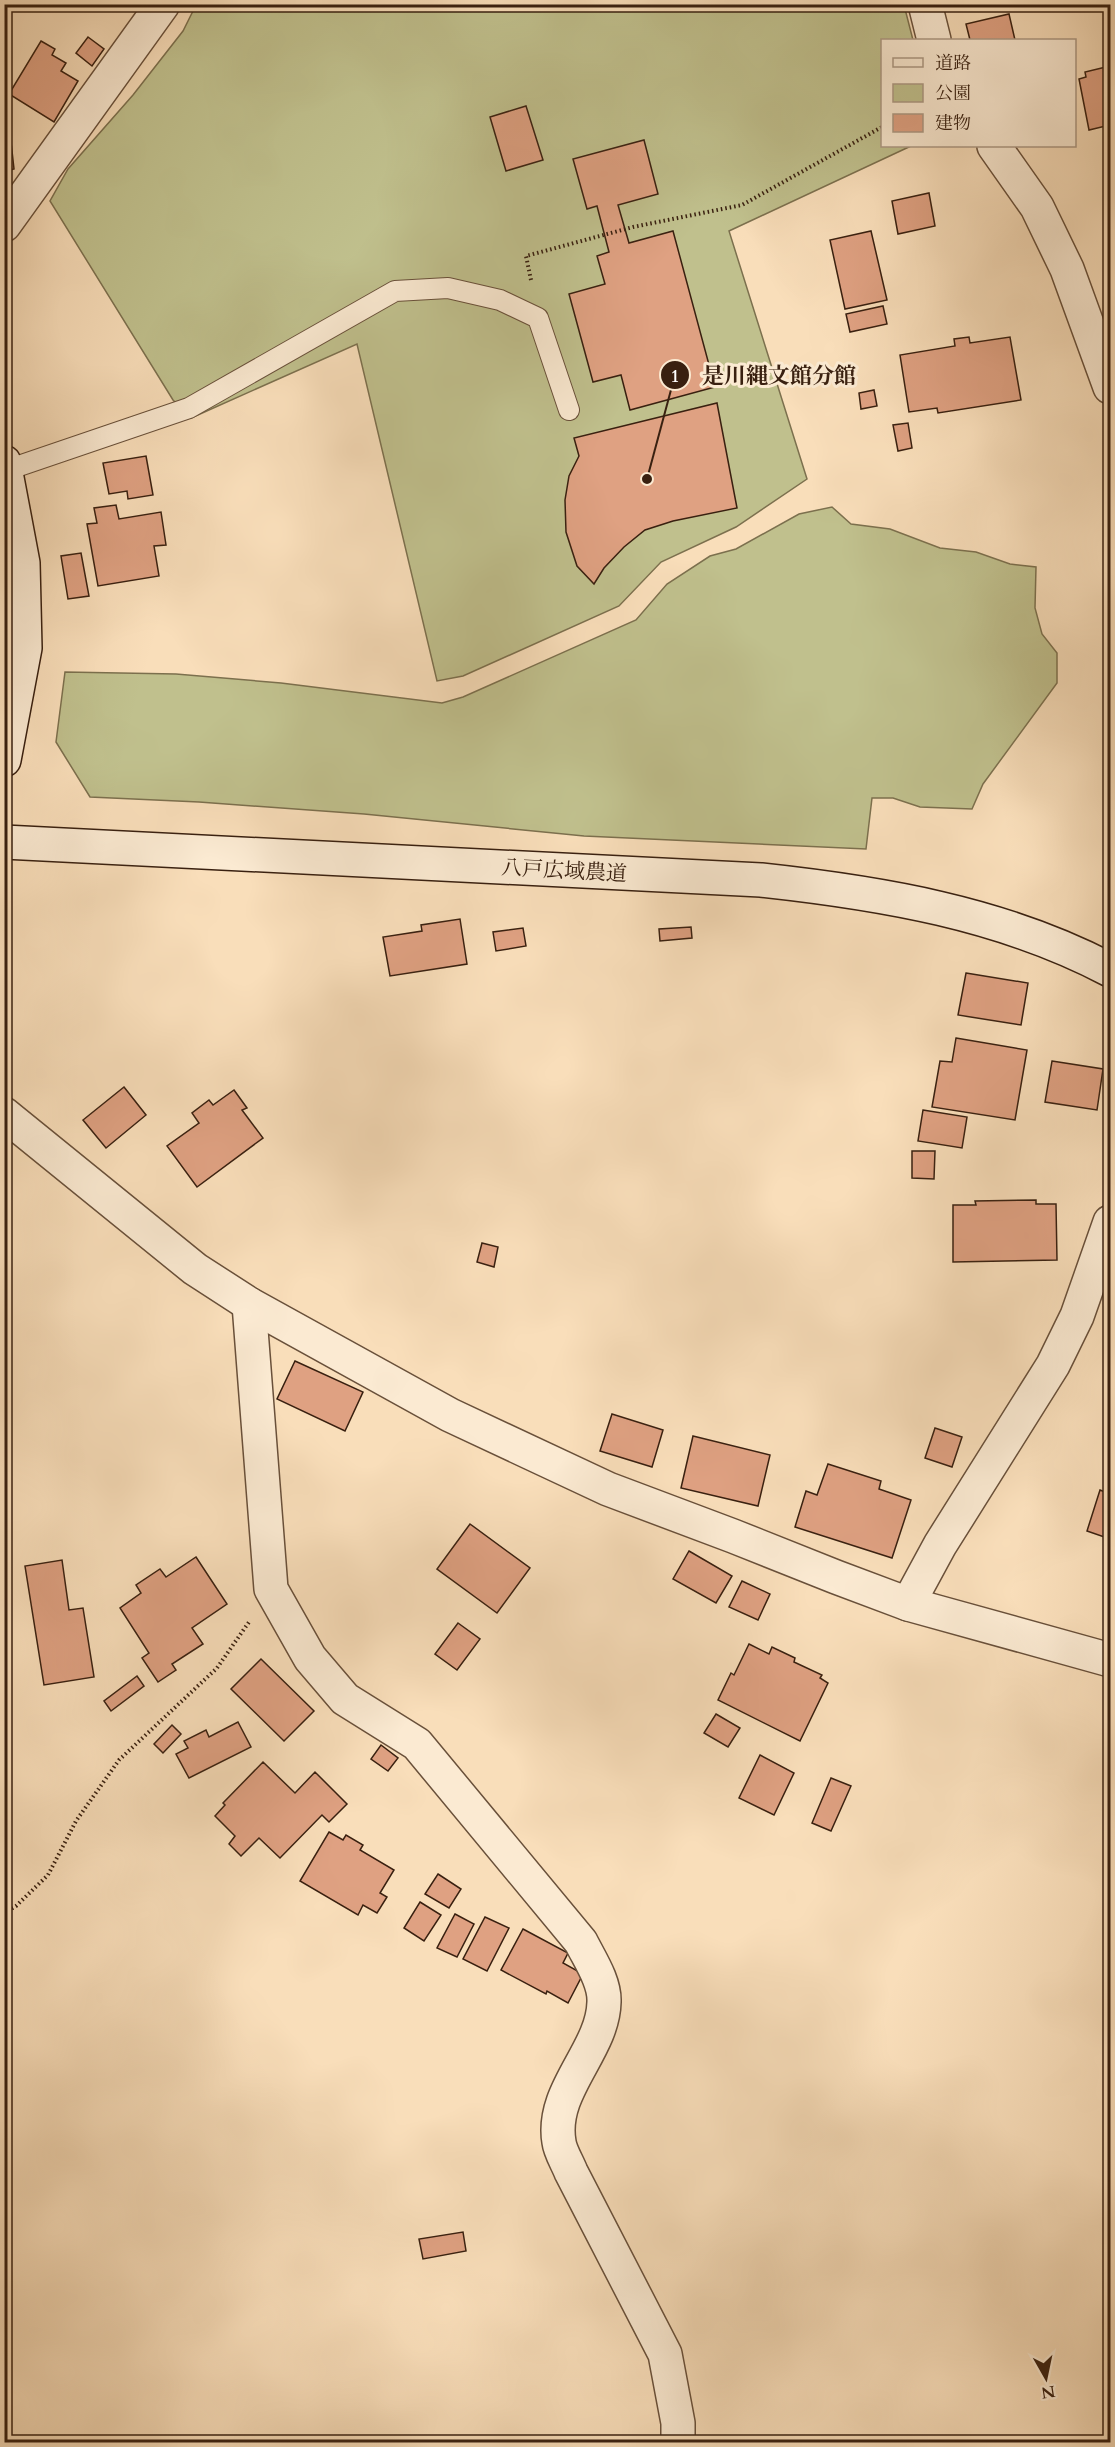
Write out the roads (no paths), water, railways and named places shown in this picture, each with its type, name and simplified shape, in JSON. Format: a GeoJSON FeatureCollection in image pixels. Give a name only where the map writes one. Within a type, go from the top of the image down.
{"type":"FeatureCollection","features":[{"type":"Feature","properties":{"kind":"street"},"geometry":{"type":"LineString","coordinates":[[4,225],[163,4]]}},
{"type":"Feature","properties":{"kind":"street"},"geometry":{"type":"LineString","coordinates":[[925,4],[934,39]]}},
{"type":"Feature","properties":{"kind":"street"},"geometry":{"type":"LineString","coordinates":[[995,147],[1037,207],[1057,248],[1110,387]]}},
{"type":"Feature","properties":{"kind":"street"},"geometry":{"type":"LineString","coordinates":[[4,760],[25,648],[23,563],[5,466]]}},
{"type":"Feature","properties":{"kind":"street","name":"八戸広域農道"},"geometry":{"type":"LineString","coordinates":[[4,842],[760,880],[852,890],[933,907],[1011,927],[1070,949],[1110,970]]}},
{"type":"Feature","properties":{"kind":"street"},"geometry":{"type":"LineString","coordinates":[[4,1114],[195,1269],[249,1304],[450,1415],[608,1490],[908,1604],[1110,1660]]}},
{"type":"Feature","properties":{"kind":"street"},"geometry":{"type":"LineString","coordinates":[[908,1604],[939,1545],[1053,1365],[1077,1316],[1110,1222]]}},
{"type":"Feature","properties":{"kind":"street"},"geometry":{"type":"LineString","coordinates":[[249,1304],[271,1589],[310,1658],[345,1699],[417,1744],[581,1942],[597,1972],[604,2001],[599,2025],[560,2107],[559,2142],[571,2172],[665,2354],[678,2423],[678,2442]]}},
{"type":"Feature","properties":{"kind":"lane"},"geometry":{"type":"LineString","coordinates":[[5,466],[189,408],[395,291],[448,288],[500,300],[538,318],[569,410]]}},
{"type":"Feature","properties":{"kind":"place","name":"是川縄文館分館"},"geometry":{"type":"Point","coordinates":[647,479]}}]}
